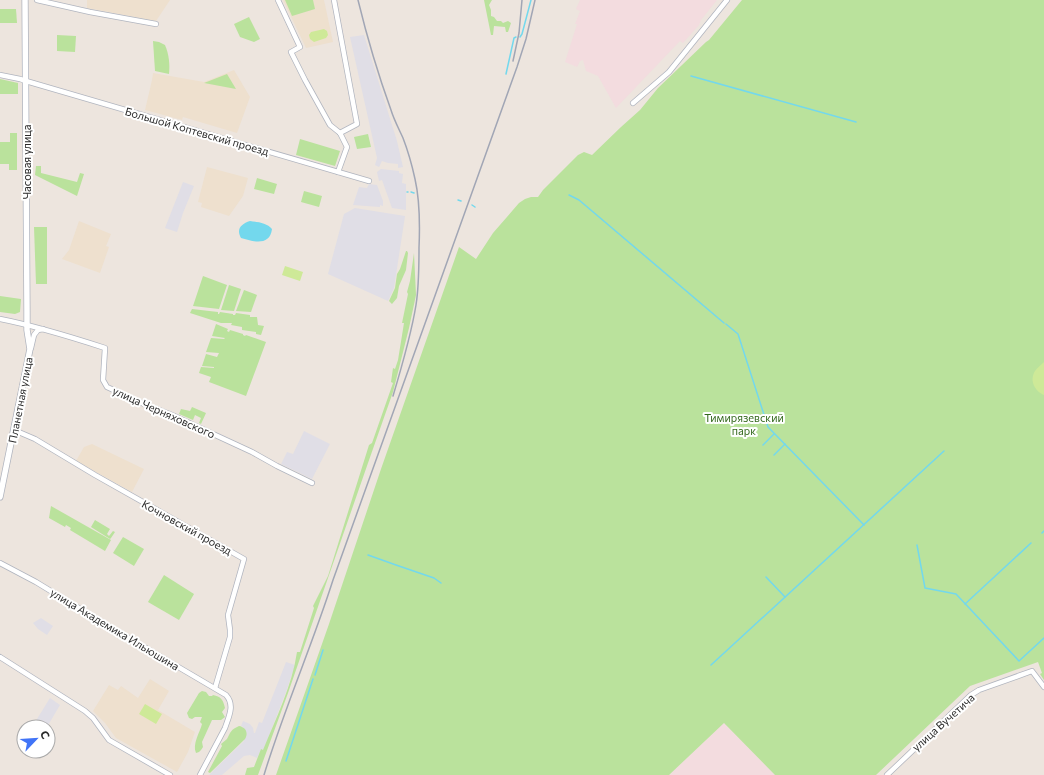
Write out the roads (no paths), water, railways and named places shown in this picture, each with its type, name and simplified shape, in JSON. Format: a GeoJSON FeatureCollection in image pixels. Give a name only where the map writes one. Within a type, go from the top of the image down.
{"type":"FeatureCollection","features":[{"type":"Feature","properties":{"kind":"street","name":"Часовая улица"},"geometry":{"type":"LineString","coordinates":[[26,0],[27,325]]}},
{"type":"Feature","properties":{"kind":"street"},"geometry":{"type":"LineString","coordinates":[[37,0],[90,12],[156,24]]}},
{"type":"Feature","properties":{"kind":"street"},"geometry":{"type":"LineString","coordinates":[[278,0],[300,48],[291,52],[330,125],[340,133],[346,147],[338,172]]}},
{"type":"Feature","properties":{"kind":"street"},"geometry":{"type":"LineString","coordinates":[[334,0],[357,124],[340,133]]}},
{"type":"Feature","properties":{"kind":"street"},"geometry":{"type":"LineString","coordinates":[[633,103],[670,72],[727,0]]}},
{"type":"Feature","properties":{"kind":"street","name":"Большой Коптевский проезд"},"geometry":{"type":"LineString","coordinates":[[0,75],[20,78],[369,181]]}},
{"type":"Feature","properties":{"kind":"street","name":"улица Черняховского"},"geometry":{"type":"LineString","coordinates":[[0,319],[43,329],[105,348],[103,380],[107,387],[252,452],[312,483]]}},
{"type":"Feature","properties":{"kind":"street","name":"Планетная улица"},"geometry":{"type":"LineString","coordinates":[[27,325],[30,349]]}},
{"type":"Feature","properties":{"kind":"street","name":"Планетная улица"},"geometry":{"type":"LineString","coordinates":[[0,497],[30,349],[34,335],[38,330],[43,329]]}},
{"type":"Feature","properties":{"kind":"street","name":"Кочновский проезд"},"geometry":{"type":"LineString","coordinates":[[14,430],[35,439],[72,462],[244,559],[228,615],[230,637],[215,688]]}},
{"type":"Feature","properties":{"kind":"street","name":"улица Академика Ильюшина"},"geometry":{"type":"LineString","coordinates":[[0,563],[36,582],[222,692],[228,698],[231,704],[231,709],[225,728],[200,775]]}},
{"type":"Feature","properties":{"kind":"street"},"geometry":{"type":"LineString","coordinates":[[0,657],[86,711],[109,740],[170,775]]}},
{"type":"Feature","properties":{"kind":"street","name":"улица Вучетича"},"geometry":{"type":"LineString","coordinates":[[887,775],[971,695],[979,690],[1032,671],[1044,687]]}},
{"type":"Feature","properties":{"kind":"water"},"geometry":{"type":"Polygon","coordinates":[[[250,221],[268,225],[272,229],[268,238],[261,241],[251,241],[241,238],[239,232],[240,227],[250,221]]]}},
{"type":"Feature","properties":{"kind":"waterway"},"geometry":{"type":"LineString","coordinates":[[520,37],[531,0]]}},
{"type":"Feature","properties":{"kind":"waterway"},"geometry":{"type":"LineString","coordinates":[[506,74],[514,38],[516,37]]}},
{"type":"Feature","properties":{"kind":"waterway"},"geometry":{"type":"LineString","coordinates":[[691,76],[856,122]]}},
{"type":"Feature","properties":{"kind":"waterway"},"geometry":{"type":"LineString","coordinates":[[569,195],[579,200],[724,323]]}},
{"type":"Feature","properties":{"kind":"waterway"},"geometry":{"type":"LineString","coordinates":[[726,324],[738,334],[768,427],[864,525]]}},
{"type":"Feature","properties":{"kind":"waterway"},"geometry":{"type":"LineString","coordinates":[[763,445],[774,434]]}},
{"type":"Feature","properties":{"kind":"waterway"},"geometry":{"type":"LineString","coordinates":[[774,455],[785,444]]}},
{"type":"Feature","properties":{"kind":"waterway"},"geometry":{"type":"LineString","coordinates":[[711,665],[944,451]]}},
{"type":"Feature","properties":{"kind":"waterway"},"geometry":{"type":"LineString","coordinates":[[965,604],[1031,543]]}},
{"type":"Feature","properties":{"kind":"waterway"},"geometry":{"type":"LineString","coordinates":[[917,545],[925,588],[956,594],[1019,661],[1044,638]]}},
{"type":"Feature","properties":{"kind":"waterway"},"geometry":{"type":"LineString","coordinates":[[368,555],[434,578],[441,583]]}},
{"type":"Feature","properties":{"kind":"waterway"},"geometry":{"type":"LineString","coordinates":[[766,577],[785,597]]}},
{"type":"Feature","properties":{"kind":"waterway"},"geometry":{"type":"LineString","coordinates":[[315,675],[323,650]]}},
{"type":"Feature","properties":{"kind":"waterway"},"geometry":{"type":"LineString","coordinates":[[286,761],[313,679]]}},
{"type":"Feature","properties":{"kind":"railway"},"geometry":{"type":"LineString","coordinates":[[358,0],[369,42],[392,114],[410,158],[417,187],[419,204],[419,269],[417,298],[409,340],[393,396]]}},
{"type":"Feature","properties":{"kind":"railway"},"geometry":{"type":"LineString","coordinates":[[513,61],[519,33],[522,0]]}},
{"type":"Feature","properties":{"kind":"railway"},"geometry":{"type":"LineString","coordinates":[[264,775],[280,726],[517,67],[526,39],[535,0]]}},
{"type":"Feature","properties":{"kind":"park label","name":"Тимирязевский парк"},"geometry":{"type":"Point","coordinates":[744,423]}}]}
